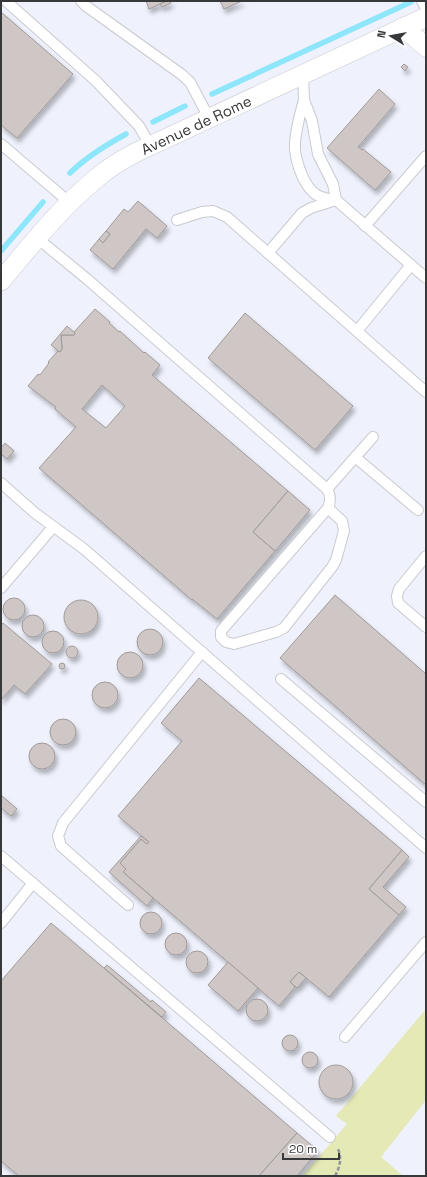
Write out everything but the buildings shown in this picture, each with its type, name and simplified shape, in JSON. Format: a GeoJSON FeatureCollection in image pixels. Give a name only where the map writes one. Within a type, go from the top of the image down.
{"type":"FeatureCollection","features":[{"type":"Feature","properties":{"kind":"street","name":"Avenue de Rome"},"geometry":{"type":"LineString","coordinates":[[1,281],[69,202],[116,163],[426,17]]}},
{"type":"Feature","properties":{"kind":"street"},"geometry":{"type":"LineString","coordinates":[[403,27],[426,46]]}},
{"type":"Feature","properties":{"kind":"lane"},"geometry":{"type":"LineString","coordinates":[[6,1],[96,81],[138,126],[150,146]]}},
{"type":"Feature","properties":{"kind":"lane"},"geometry":{"type":"LineString","coordinates":[[81,1],[190,82],[209,118]]}},
{"type":"Feature","properties":{"kind":"lane"},"geometry":{"type":"LineString","coordinates":[[422,1],[426,9]]}},
{"type":"Feature","properties":{"kind":"lane"},"geometry":{"type":"LineString","coordinates":[[303,74],[304,100],[295,144],[297,161],[306,182],[313,192],[323,198],[336,200],[426,278]]}},
{"type":"Feature","properties":{"kind":"lane"},"geometry":{"type":"LineString","coordinates":[[304,100],[312,121],[318,154],[333,184],[336,200]]}},
{"type":"Feature","properties":{"kind":"lane"},"geometry":{"type":"LineString","coordinates":[[1,144],[69,202]]}},
{"type":"Feature","properties":{"kind":"lane"},"geometry":{"type":"LineString","coordinates":[[365,226],[426,156]]}},
{"type":"Feature","properties":{"kind":"lane"},"geometry":{"type":"LineString","coordinates":[[268,252],[302,213],[311,208],[336,200]]}},
{"type":"Feature","properties":{"kind":"lane"},"geometry":{"type":"LineString","coordinates":[[176,220],[202,212],[213,211],[227,217],[426,392]]}},
{"type":"Feature","properties":{"kind":"lane"},"geometry":{"type":"LineString","coordinates":[[37,238],[87,279],[327,489],[331,495],[331,502],[328,508],[221,631],[221,637],[226,642],[234,644],[276,632],[284,628],[332,567],[340,551],[344,531],[342,521],[328,508]]}},
{"type":"Feature","properties":{"kind":"lane"},"geometry":{"type":"LineString","coordinates":[[357,331],[411,265]]}},
{"type":"Feature","properties":{"kind":"lane"},"geometry":{"type":"LineString","coordinates":[[327,489],[373,437]]}},
{"type":"Feature","properties":{"kind":"lane"},"geometry":{"type":"LineString","coordinates":[[355,457],[418,510]]}},
{"type":"Feature","properties":{"kind":"lane"},"geometry":{"type":"LineString","coordinates":[[1,483],[35,513],[84,549],[426,848]]}},
{"type":"Feature","properties":{"kind":"lane"},"geometry":{"type":"LineString","coordinates":[[1,588],[53,527]]}},
{"type":"Feature","properties":{"kind":"lane"},"geometry":{"type":"LineString","coordinates":[[426,556],[399,589],[397,596],[398,603],[426,627]]}},
{"type":"Feature","properties":{"kind":"lane"},"geometry":{"type":"LineString","coordinates":[[128,905],[61,846],[58,836],[63,823],[202,652]]}},
{"type":"Feature","properties":{"kind":"lane"},"geometry":{"type":"LineString","coordinates":[[281,679],[426,802]]}},
{"type":"Feature","properties":{"kind":"lane"},"geometry":{"type":"LineString","coordinates":[[2,858],[330,1137]]}},
{"type":"Feature","properties":{"kind":"lane"},"geometry":{"type":"LineString","coordinates":[[1,923],[33,883]]}},
{"type":"Feature","properties":{"kind":"lane"},"geometry":{"type":"LineString","coordinates":[[345,1037],[426,942]]}},
{"type":"Feature","properties":{"kind":"path"},"geometry":{"type":"LineString","coordinates":[[330,1137],[336,1143],[341,1156],[339,1170],[335,1176]]}},
{"type":"Feature","properties":{"kind":"shaded area"},"geometry":{"type":"Polygon","coordinates":[[[1,1],[426,1],[426,1176],[1,1176],[1,1]]]}},
{"type":"Feature","properties":{"kind":"green space"},"geometry":{"type":"Polygon","coordinates":[[[426,1009],[426,1100],[381,1157],[403,1176],[302,1176],[347,1124],[336,1116],[426,1009]]]}},
{"type":"Feature","properties":{"kind":"waterway"},"geometry":{"type":"LineString","coordinates":[[212,94],[411,2]]}},
{"type":"Feature","properties":{"kind":"waterway"},"geometry":{"type":"LineString","coordinates":[[153,122],[185,106]]}},
{"type":"Feature","properties":{"kind":"waterway"},"geometry":{"type":"LineString","coordinates":[[70,173],[96,152],[126,134]]}},
{"type":"Feature","properties":{"kind":"waterway"},"geometry":{"type":"LineString","coordinates":[[1,251],[43,202]]}}]}
